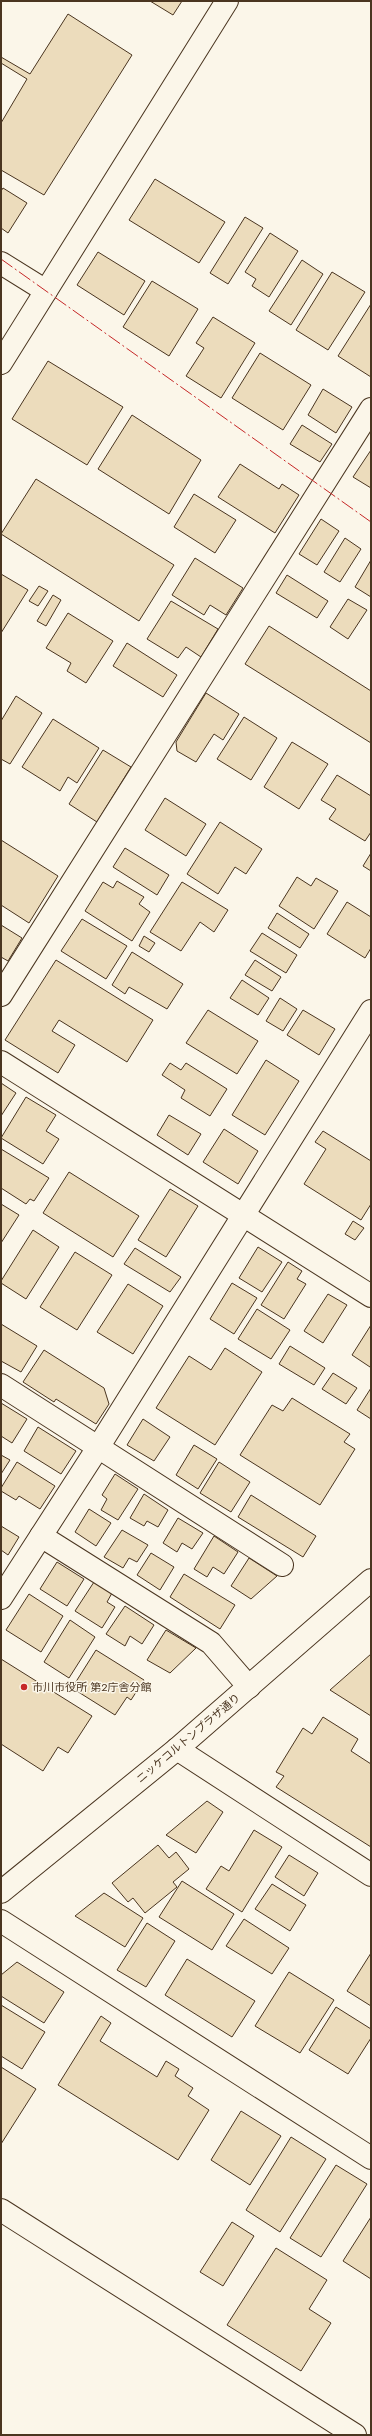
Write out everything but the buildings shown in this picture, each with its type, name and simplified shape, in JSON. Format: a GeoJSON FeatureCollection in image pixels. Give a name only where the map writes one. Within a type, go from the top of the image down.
{"type":"FeatureCollection","features":[{"type":"Feature","properties":{"kind":"street"},"geometry":{"type":"LineString","coordinates":[[1,363],[227,1]]}},
{"type":"Feature","properties":{"kind":"street"},"geometry":{"type":"LineString","coordinates":[[1,263],[46,291]]}},
{"type":"Feature","properties":{"kind":"street"},"geometry":{"type":"LineString","coordinates":[[1,995],[371,409]]}},
{"type":"Feature","properties":{"kind":"street"},"geometry":{"type":"LineString","coordinates":[[1,1598],[99,1446],[371,1011]]}},
{"type":"Feature","properties":{"kind":"street"},"geometry":{"type":"LineString","coordinates":[[1,1062],[371,1296]]}},
{"type":"Feature","properties":{"kind":"street"},"geometry":{"type":"LineString","coordinates":[[1,1385],[99,1446],[282,1565]]}},
{"type":"Feature","properties":{"kind":"street"},"geometry":{"type":"LineString","coordinates":[[41,1536],[211,1643],[249,1686]]}},
{"type":"Feature","properties":{"kind":"street","name":"ニッケコルトンプラザ通り"},"geometry":{"type":"LineString","coordinates":[[1,1892],[177,1749],[371,1580]]}},
{"type":"Feature","properties":{"kind":"street"},"geometry":{"type":"LineString","coordinates":[[177,1749],[371,1876]]}},
{"type":"Feature","properties":{"kind":"street"},"geometry":{"type":"LineString","coordinates":[[1,1921],[371,2158]]}},
{"type":"Feature","properties":{"kind":"street"},"geometry":{"type":"LineString","coordinates":[[1,2210],[355,2435]]}},
{"type":"Feature","properties":{"kind":"power"},"geometry":{"type":"LineString","coordinates":[[1,259],[371,522]]}},
{"type":"Feature","properties":{"kind":"place","name":"市川市役所 第2庁舎分館"},"geometry":{"type":"Point","coordinates":[24,1687]}}]}
